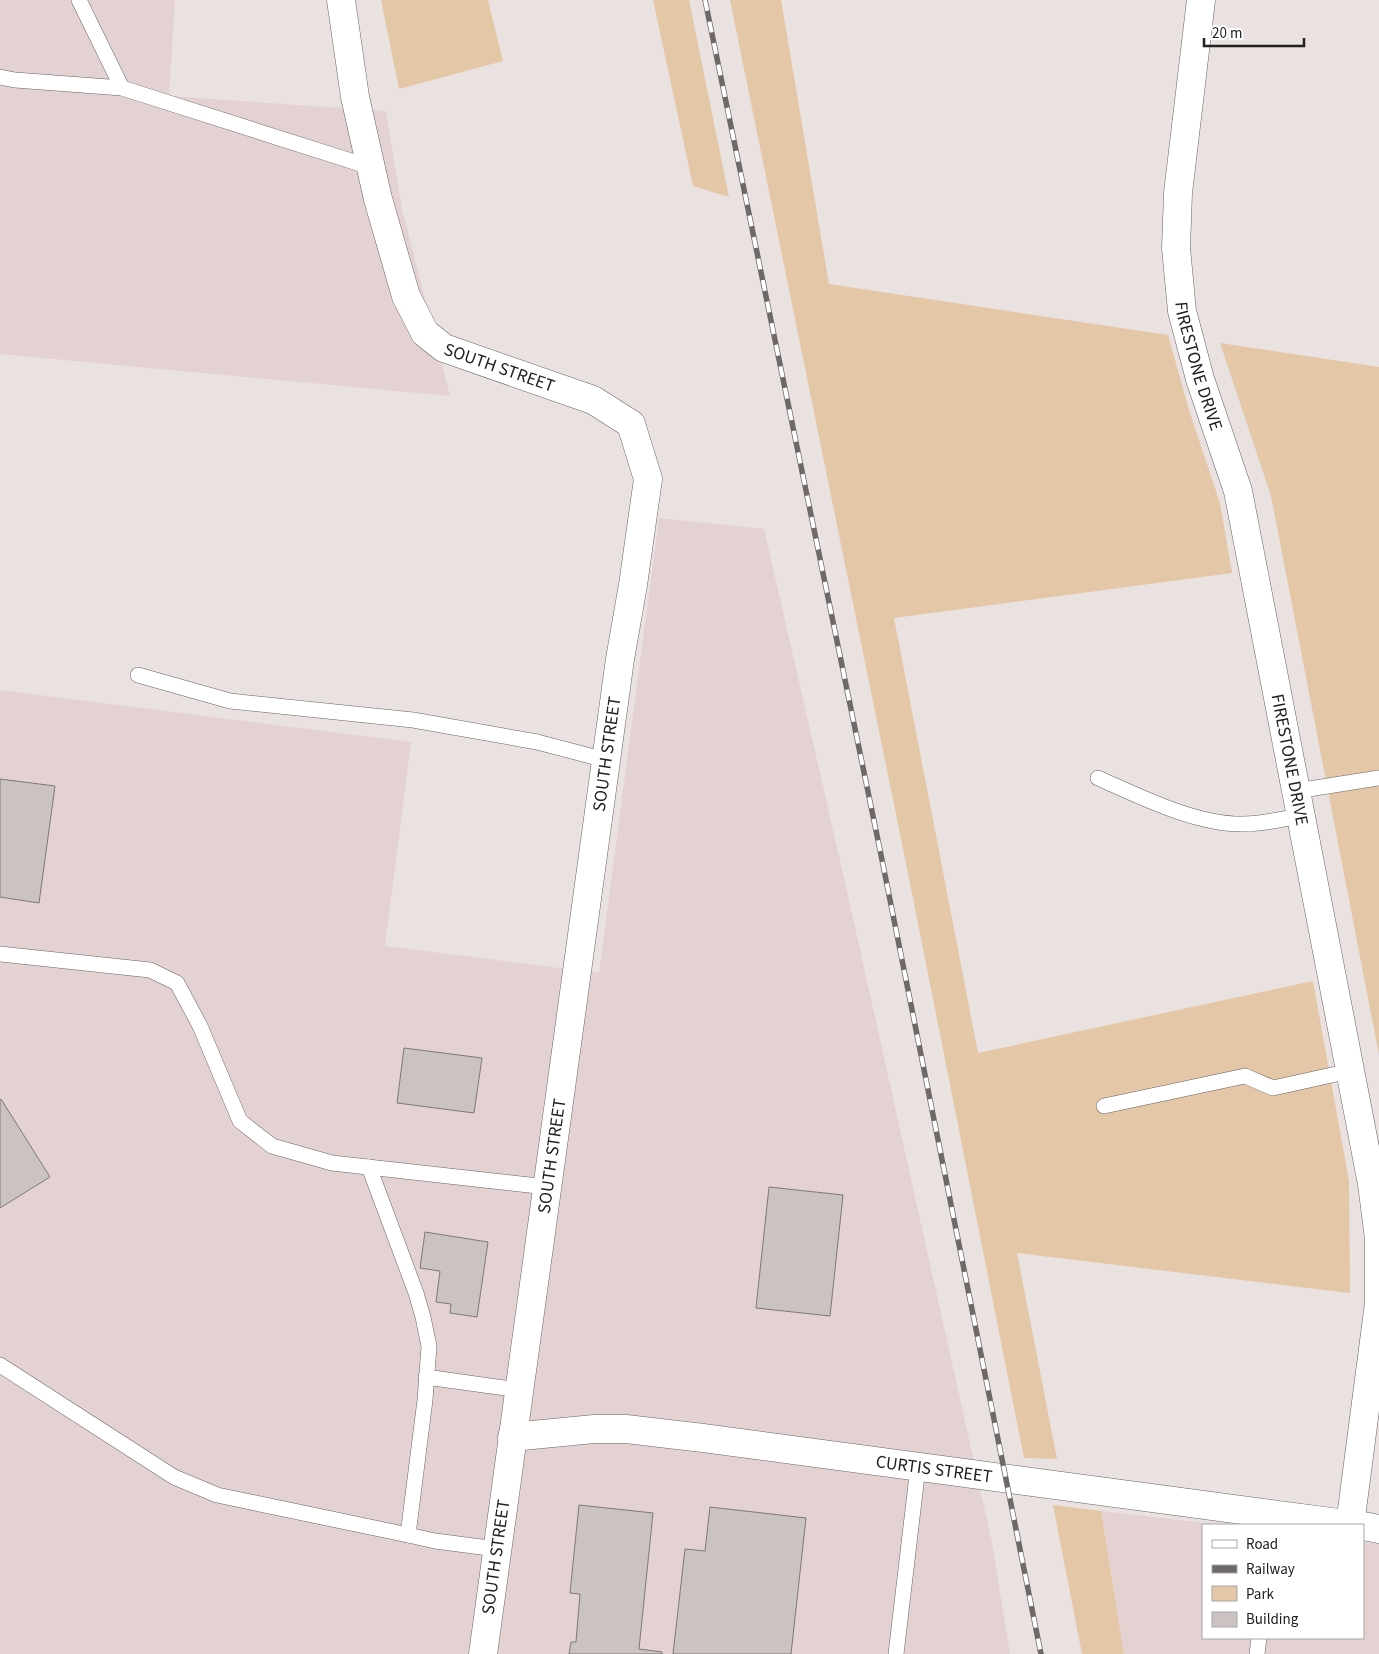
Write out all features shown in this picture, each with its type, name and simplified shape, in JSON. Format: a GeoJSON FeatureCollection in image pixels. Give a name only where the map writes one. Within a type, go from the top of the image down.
{"type":"FeatureCollection","features":[{"type":"Feature","properties":{"kind":"street","name":"SOUTH STREET"},"geometry":{"type":"LineString","coordinates":[[341,0],[355,97],[378,200],[406,296],[426,333],[444,348],[593,400],[631,424],[648,479],[634,585],[620,659],[483,1654]]}},
{"type":"Feature","properties":{"kind":"street","name":"FIRESTONE DRIVE"},"geometry":{"type":"LineString","coordinates":[[1201,0],[1178,193],[1176,248],[1182,312],[1200,379],[1238,491],[1350,1071],[1374,1174],[1379,1239],[1379,1303],[1350,1524]]}},
{"type":"Feature","properties":{"kind":"street","name":"CURTIS STREET"},"geometry":{"type":"LineString","coordinates":[[512,1437],[594,1429],[626,1429],[918,1467],[1272,1520],[1334,1524]]}},
{"type":"Feature","properties":{"kind":"street"},"geometry":{"type":"LineString","coordinates":[[1364,1526],[1379,1529]]}},
{"type":"Feature","properties":{"kind":"lane"},"geometry":{"type":"LineString","coordinates":[[79,0],[122,88]]}},
{"type":"Feature","properties":{"kind":"lane"},"geometry":{"type":"LineString","coordinates":[[0,78],[122,88],[370,167]]}},
{"type":"Feature","properties":{"kind":"lane"},"geometry":{"type":"LineString","coordinates":[[138,675],[230,701],[413,720],[538,742],[606,760]]}},
{"type":"Feature","properties":{"kind":"lane"},"geometry":{"type":"LineString","coordinates":[[1098,778],[1159,805],[1214,822],[1242,824],[1258,823],[1298,803],[1379,778]]}},
{"type":"Feature","properties":{"kind":"lane"},"geometry":{"type":"LineString","coordinates":[[0,954],[150,970],[177,983],[200,1026],[240,1121],[272,1146],[332,1163],[548,1187]]}},
{"type":"Feature","properties":{"kind":"lane"},"geometry":{"type":"LineString","coordinates":[[1104,1106],[1245,1076],[1273,1088],[1350,1071]]}},
{"type":"Feature","properties":{"kind":"lane"},"geometry":{"type":"LineString","coordinates":[[369,1167],[423,1317],[429,1346],[408,1535]]}},
{"type":"Feature","properties":{"kind":"lane"},"geometry":{"type":"LineString","coordinates":[[0,1365],[174,1476],[217,1495],[436,1541],[497,1549]]}},
{"type":"Feature","properties":{"kind":"lane"},"geometry":{"type":"LineString","coordinates":[[426,1377],[519,1390]]}},
{"type":"Feature","properties":{"kind":"lane"},"geometry":{"type":"LineString","coordinates":[[896,1654],[918,1467]]}},
{"type":"Feature","properties":{"kind":"lane"},"geometry":{"type":"LineString","coordinates":[[1258,1654],[1259,1639]]}},
{"type":"Feature","properties":{"kind":"shaded area"},"geometry":{"type":"Polygon","coordinates":[[[0,0],[175,0],[169,96],[386,111],[402,209],[450,396],[0,354],[0,0]]]}},
{"type":"Feature","properties":{"kind":"shaded area"},"geometry":{"type":"Polygon","coordinates":[[[659,518],[764,529],[847,891],[992,1543],[1010,1654],[0,1654],[0,690],[411,742],[385,946],[599,973],[659,518]]]}},
{"type":"Feature","properties":{"kind":"shaded area"},"geometry":{"type":"Polygon","coordinates":[[[1101,1511],[1213,1524],[1202,1524],[1202,1639],[1364,1639],[1364,1542],[1379,1544],[1379,1654],[1124,1654],[1101,1511]]]}},
{"type":"Feature","properties":{"kind":"green space"},"geometry":{"type":"Polygon","coordinates":[[[381,0],[488,0],[503,61],[399,89],[381,0]]]}},
{"type":"Feature","properties":{"kind":"green space"},"geometry":{"type":"Polygon","coordinates":[[[653,0],[689,0],[729,197],[693,186],[653,0]]]}},
{"type":"Feature","properties":{"kind":"green space"},"geometry":{"type":"Polygon","coordinates":[[[730,0],[781,0],[829,284],[1168,335],[1189,410],[1220,503],[1232,573],[894,618],[978,1053],[1313,981],[1349,1181],[1350,1293],[1017,1253],[1057,1459],[1024,1458],[911,888],[730,0]]]}},
{"type":"Feature","properties":{"kind":"green space"},"geometry":{"type":"Polygon","coordinates":[[[1220,343],[1379,367],[1379,1055],[1271,496],[1220,343]]]}},
{"type":"Feature","properties":{"kind":"green space"},"geometry":{"type":"Polygon","coordinates":[[[1053,1505],[1101,1511],[1124,1654],[1082,1654],[1053,1505]]]}},
{"type":"Feature","properties":{"kind":"building"},"geometry":{"type":"Polygon","coordinates":[[[0,779],[55,786],[39,903],[0,897],[0,779]]]}},
{"type":"Feature","properties":{"kind":"building"},"geometry":{"type":"Polygon","coordinates":[[[404,1048],[482,1058],[474,1113],[397,1103],[404,1048]]]}},
{"type":"Feature","properties":{"kind":"building"},"geometry":{"type":"Polygon","coordinates":[[[0,1100],[50,1177],[0,1208],[0,1100]]]}},
{"type":"Feature","properties":{"kind":"building"},"geometry":{"type":"Polygon","coordinates":[[[769,1187],[843,1195],[830,1316],[756,1308],[769,1187]]]}},
{"type":"Feature","properties":{"kind":"building"},"geometry":{"type":"Polygon","coordinates":[[[425,1232],[488,1242],[477,1317],[450,1313],[451,1304],[436,1302],[440,1271],[420,1268],[425,1232]]]}},
{"type":"Feature","properties":{"kind":"building"},"geometry":{"type":"Polygon","coordinates":[[[579,1505],[653,1513],[639,1649],[662,1652],[662,1654],[569,1654],[571,1642],[576,1642],[580,1594],[570,1593],[579,1505]]]}},
{"type":"Feature","properties":{"kind":"building"},"geometry":{"type":"Polygon","coordinates":[[[710,1507],[806,1518],[791,1654],[673,1654],[685,1549],[705,1551],[710,1507]]]}},
{"type":"Feature","properties":{"kind":"railway"},"geometry":{"type":"LineString","coordinates":[[705,0],[880,850],[1041,1654]]}}]}
